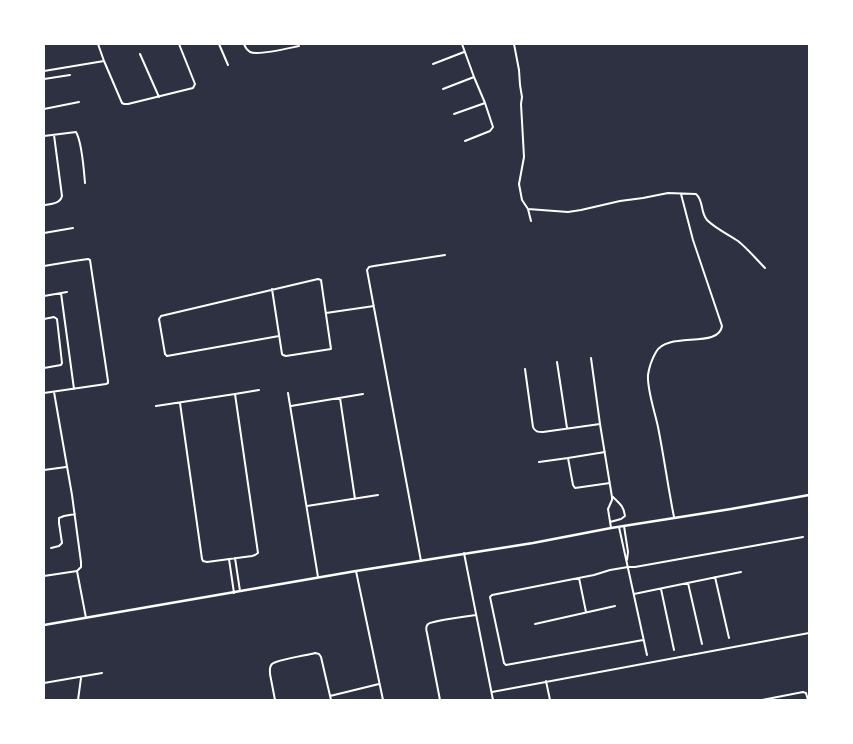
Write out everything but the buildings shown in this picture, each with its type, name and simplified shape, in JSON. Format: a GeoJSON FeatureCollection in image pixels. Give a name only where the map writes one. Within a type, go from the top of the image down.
{"type":"FeatureCollection","features":[{"type":"Feature","properties":{"kind":"main road"},"geometry":{"type":"LineString","coordinates":[[44,625],[809,495]]}},
{"type":"Feature","properties":{"kind":"street"},"geometry":{"type":"LineString","coordinates":[[98,44],[122,103],[124,104],[159,97],[195,87],[179,44]]}},
{"type":"Feature","properties":{"kind":"street"},"geometry":{"type":"LineString","coordinates":[[219,44],[228,65]]}},
{"type":"Feature","properties":{"kind":"street"},"geometry":{"type":"LineString","coordinates":[[244,44],[250,52],[260,53],[299,46]]}},
{"type":"Feature","properties":{"kind":"street"},"geometry":{"type":"LineString","coordinates":[[462,44],[493,127],[490,131],[464,141]]}},
{"type":"Feature","properties":{"kind":"street"},"geometry":{"type":"LineString","coordinates":[[514,44],[522,97],[521,104],[524,157],[519,184],[522,200],[528,209],[532,221]]}},
{"type":"Feature","properties":{"kind":"street"},"geometry":{"type":"LineString","coordinates":[[433,64],[464,52]]}},
{"type":"Feature","properties":{"kind":"street"},"geometry":{"type":"LineString","coordinates":[[140,54],[159,97]]}},
{"type":"Feature","properties":{"kind":"street"},"geometry":{"type":"LineString","coordinates":[[44,71],[104,61]]}},
{"type":"Feature","properties":{"kind":"street"},"geometry":{"type":"LineString","coordinates":[[44,79],[70,75]]}},
{"type":"Feature","properties":{"kind":"street"},"geometry":{"type":"LineString","coordinates":[[443,90],[474,77]]}},
{"type":"Feature","properties":{"kind":"street"},"geometry":{"type":"LineString","coordinates":[[44,109],[80,102]]}},
{"type":"Feature","properties":{"kind":"street"},"geometry":{"type":"LineString","coordinates":[[454,114],[485,103]]}},
{"type":"Feature","properties":{"kind":"street"},"geometry":{"type":"LineString","coordinates":[[44,136],[73,132],[78,134],[85,183]]}},
{"type":"Feature","properties":{"kind":"street"},"geometry":{"type":"LineString","coordinates":[[44,205],[59,202],[62,199],[54,135]]}},
{"type":"Feature","properties":{"kind":"street"},"geometry":{"type":"LineString","coordinates":[[528,209],[568,212],[668,193],[696,194],[701,202],[703,213],[708,220],[739,242],[765,268]]}},
{"type":"Feature","properties":{"kind":"street"},"geometry":{"type":"LineString","coordinates":[[674,517],[658,427],[649,389],[648,376],[650,367],[656,350],[660,347],[678,340],[715,337],[722,330],[722,326],[693,240],[681,194]]}},
{"type":"Feature","properties":{"kind":"street"},"geometry":{"type":"LineString","coordinates":[[44,233],[73,228]]}},
{"type":"Feature","properties":{"kind":"street"},"geometry":{"type":"LineString","coordinates":[[421,560],[367,272],[368,268],[379,265],[445,255]]}},
{"type":"Feature","properties":{"kind":"street"},"geometry":{"type":"LineString","coordinates":[[44,266],[88,259],[90,260],[108,381],[108,383],[93,386],[44,393]]}},
{"type":"Feature","properties":{"kind":"street"},"geometry":{"type":"LineString","coordinates":[[272,289],[282,354],[286,356],[329,350],[331,348],[320,279],[272,289],[161,316],[159,319],[165,354],[167,356],[279,336]]}},
{"type":"Feature","properties":{"kind":"street"},"geometry":{"type":"LineString","coordinates":[[44,296],[67,292]]}},
{"type":"Feature","properties":{"kind":"street"},"geometry":{"type":"LineString","coordinates":[[62,293],[74,389]]}},
{"type":"Feature","properties":{"kind":"street"},"geometry":{"type":"LineString","coordinates":[[326,313],[374,306]]}},
{"type":"Feature","properties":{"kind":"street"},"geometry":{"type":"LineString","coordinates":[[44,319],[54,317],[57,319],[62,363],[61,365],[44,368]]}},
{"type":"Feature","properties":{"kind":"street"},"geometry":{"type":"LineString","coordinates":[[590,358],[612,496],[608,509],[611,528]]}},
{"type":"Feature","properties":{"kind":"street"},"geometry":{"type":"LineString","coordinates":[[557,362],[567,428]]}},
{"type":"Feature","properties":{"kind":"street"},"geometry":{"type":"LineString","coordinates":[[525,369],[533,427],[535,431],[543,432],[600,424]]}},
{"type":"Feature","properties":{"kind":"street"},"geometry":{"type":"LineString","coordinates":[[156,406],[259,390]]}},
{"type":"Feature","properties":{"kind":"street"},"geometry":{"type":"LineString","coordinates":[[44,576],[77,571],[80,569],[82,562],[54,392]]}},
{"type":"Feature","properties":{"kind":"street"},"geometry":{"type":"LineString","coordinates":[[288,393],[318,578]]}},
{"type":"Feature","properties":{"kind":"street"},"geometry":{"type":"LineString","coordinates":[[180,403],[202,561],[207,562],[255,555],[258,553],[235,394]]}},
{"type":"Feature","properties":{"kind":"street"},"geometry":{"type":"LineString","coordinates":[[290,406],[363,394]]}},
{"type":"Feature","properties":{"kind":"street"},"geometry":{"type":"LineString","coordinates":[[340,398],[355,499]]}},
{"type":"Feature","properties":{"kind":"street"},"geometry":{"type":"LineString","coordinates":[[540,462],[605,452]]}},
{"type":"Feature","properties":{"kind":"street"},"geometry":{"type":"LineString","coordinates":[[568,458],[573,487],[577,488],[610,483]]}},
{"type":"Feature","properties":{"kind":"street"},"geometry":{"type":"LineString","coordinates":[[44,470],[67,466]]}},
{"type":"Feature","properties":{"kind":"street"},"geometry":{"type":"LineString","coordinates":[[307,506],[378,495]]}},
{"type":"Feature","properties":{"kind":"street"},"geometry":{"type":"LineString","coordinates":[[610,522],[622,519],[625,516],[623,507],[612,496]]}},
{"type":"Feature","properties":{"kind":"street"},"geometry":{"type":"LineString","coordinates":[[51,548],[59,546],[62,543],[59,518],[75,514]]}},
{"type":"Feature","properties":{"kind":"street"},"geometry":{"type":"LineString","coordinates":[[624,526],[628,552],[627,561]]}},
{"type":"Feature","properties":{"kind":"street"},"geometry":{"type":"LineString","coordinates":[[619,527],[647,655]]}},
{"type":"Feature","properties":{"kind":"street"},"geometry":{"type":"LineString","coordinates":[[643,640],[508,665],[505,664],[490,600],[491,596],[598,574],[604,571],[803,537]]}},
{"type":"Feature","properties":{"kind":"street"},"geometry":{"type":"LineString","coordinates":[[464,554],[493,700]]}},
{"type":"Feature","properties":{"kind":"street"},"geometry":{"type":"LineString","coordinates":[[235,558],[240,592]]}},
{"type":"Feature","properties":{"kind":"street"},"geometry":{"type":"LineString","coordinates":[[228,559],[234,593]]}},
{"type":"Feature","properties":{"kind":"street"},"geometry":{"type":"LineString","coordinates":[[77,571],[86,618]]}},
{"type":"Feature","properties":{"kind":"street"},"geometry":{"type":"LineString","coordinates":[[356,571],[384,700]]}},
{"type":"Feature","properties":{"kind":"street"},"geometry":{"type":"LineString","coordinates":[[634,594],[741,572]]}},
{"type":"Feature","properties":{"kind":"street"},"geometry":{"type":"LineString","coordinates":[[715,577],[729,638]]}},
{"type":"Feature","properties":{"kind":"street"},"geometry":{"type":"LineString","coordinates":[[579,578],[586,612]]}},
{"type":"Feature","properties":{"kind":"street"},"geometry":{"type":"LineString","coordinates":[[688,583],[702,644]]}},
{"type":"Feature","properties":{"kind":"street"},"geometry":{"type":"LineString","coordinates":[[661,588],[674,650]]}},
{"type":"Feature","properties":{"kind":"street"},"geometry":{"type":"LineString","coordinates":[[535,624],[615,606]]}},
{"type":"Feature","properties":{"kind":"street"},"geometry":{"type":"LineString","coordinates":[[440,700],[426,633],[427,626],[431,623],[476,615]]}},
{"type":"Feature","properties":{"kind":"street"},"geometry":{"type":"LineString","coordinates":[[492,692],[809,633]]}},
{"type":"Feature","properties":{"kind":"street"},"geometry":{"type":"LineString","coordinates":[[275,700],[270,674],[272,665],[280,661],[315,654],[319,654],[321,656],[331,700]]}},
{"type":"Feature","properties":{"kind":"street"},"geometry":{"type":"LineString","coordinates":[[44,683],[81,678],[102,673]]}},
{"type":"Feature","properties":{"kind":"street"},"geometry":{"type":"LineString","coordinates":[[78,700],[81,678]]}},
{"type":"Feature","properties":{"kind":"street"},"geometry":{"type":"LineString","coordinates":[[546,682],[550,700]]}},
{"type":"Feature","properties":{"kind":"street"},"geometry":{"type":"LineString","coordinates":[[330,696],[380,684]]}},
{"type":"Feature","properties":{"kind":"street"},"geometry":{"type":"LineString","coordinates":[[762,700],[803,692],[806,693],[808,700]]}}]}
